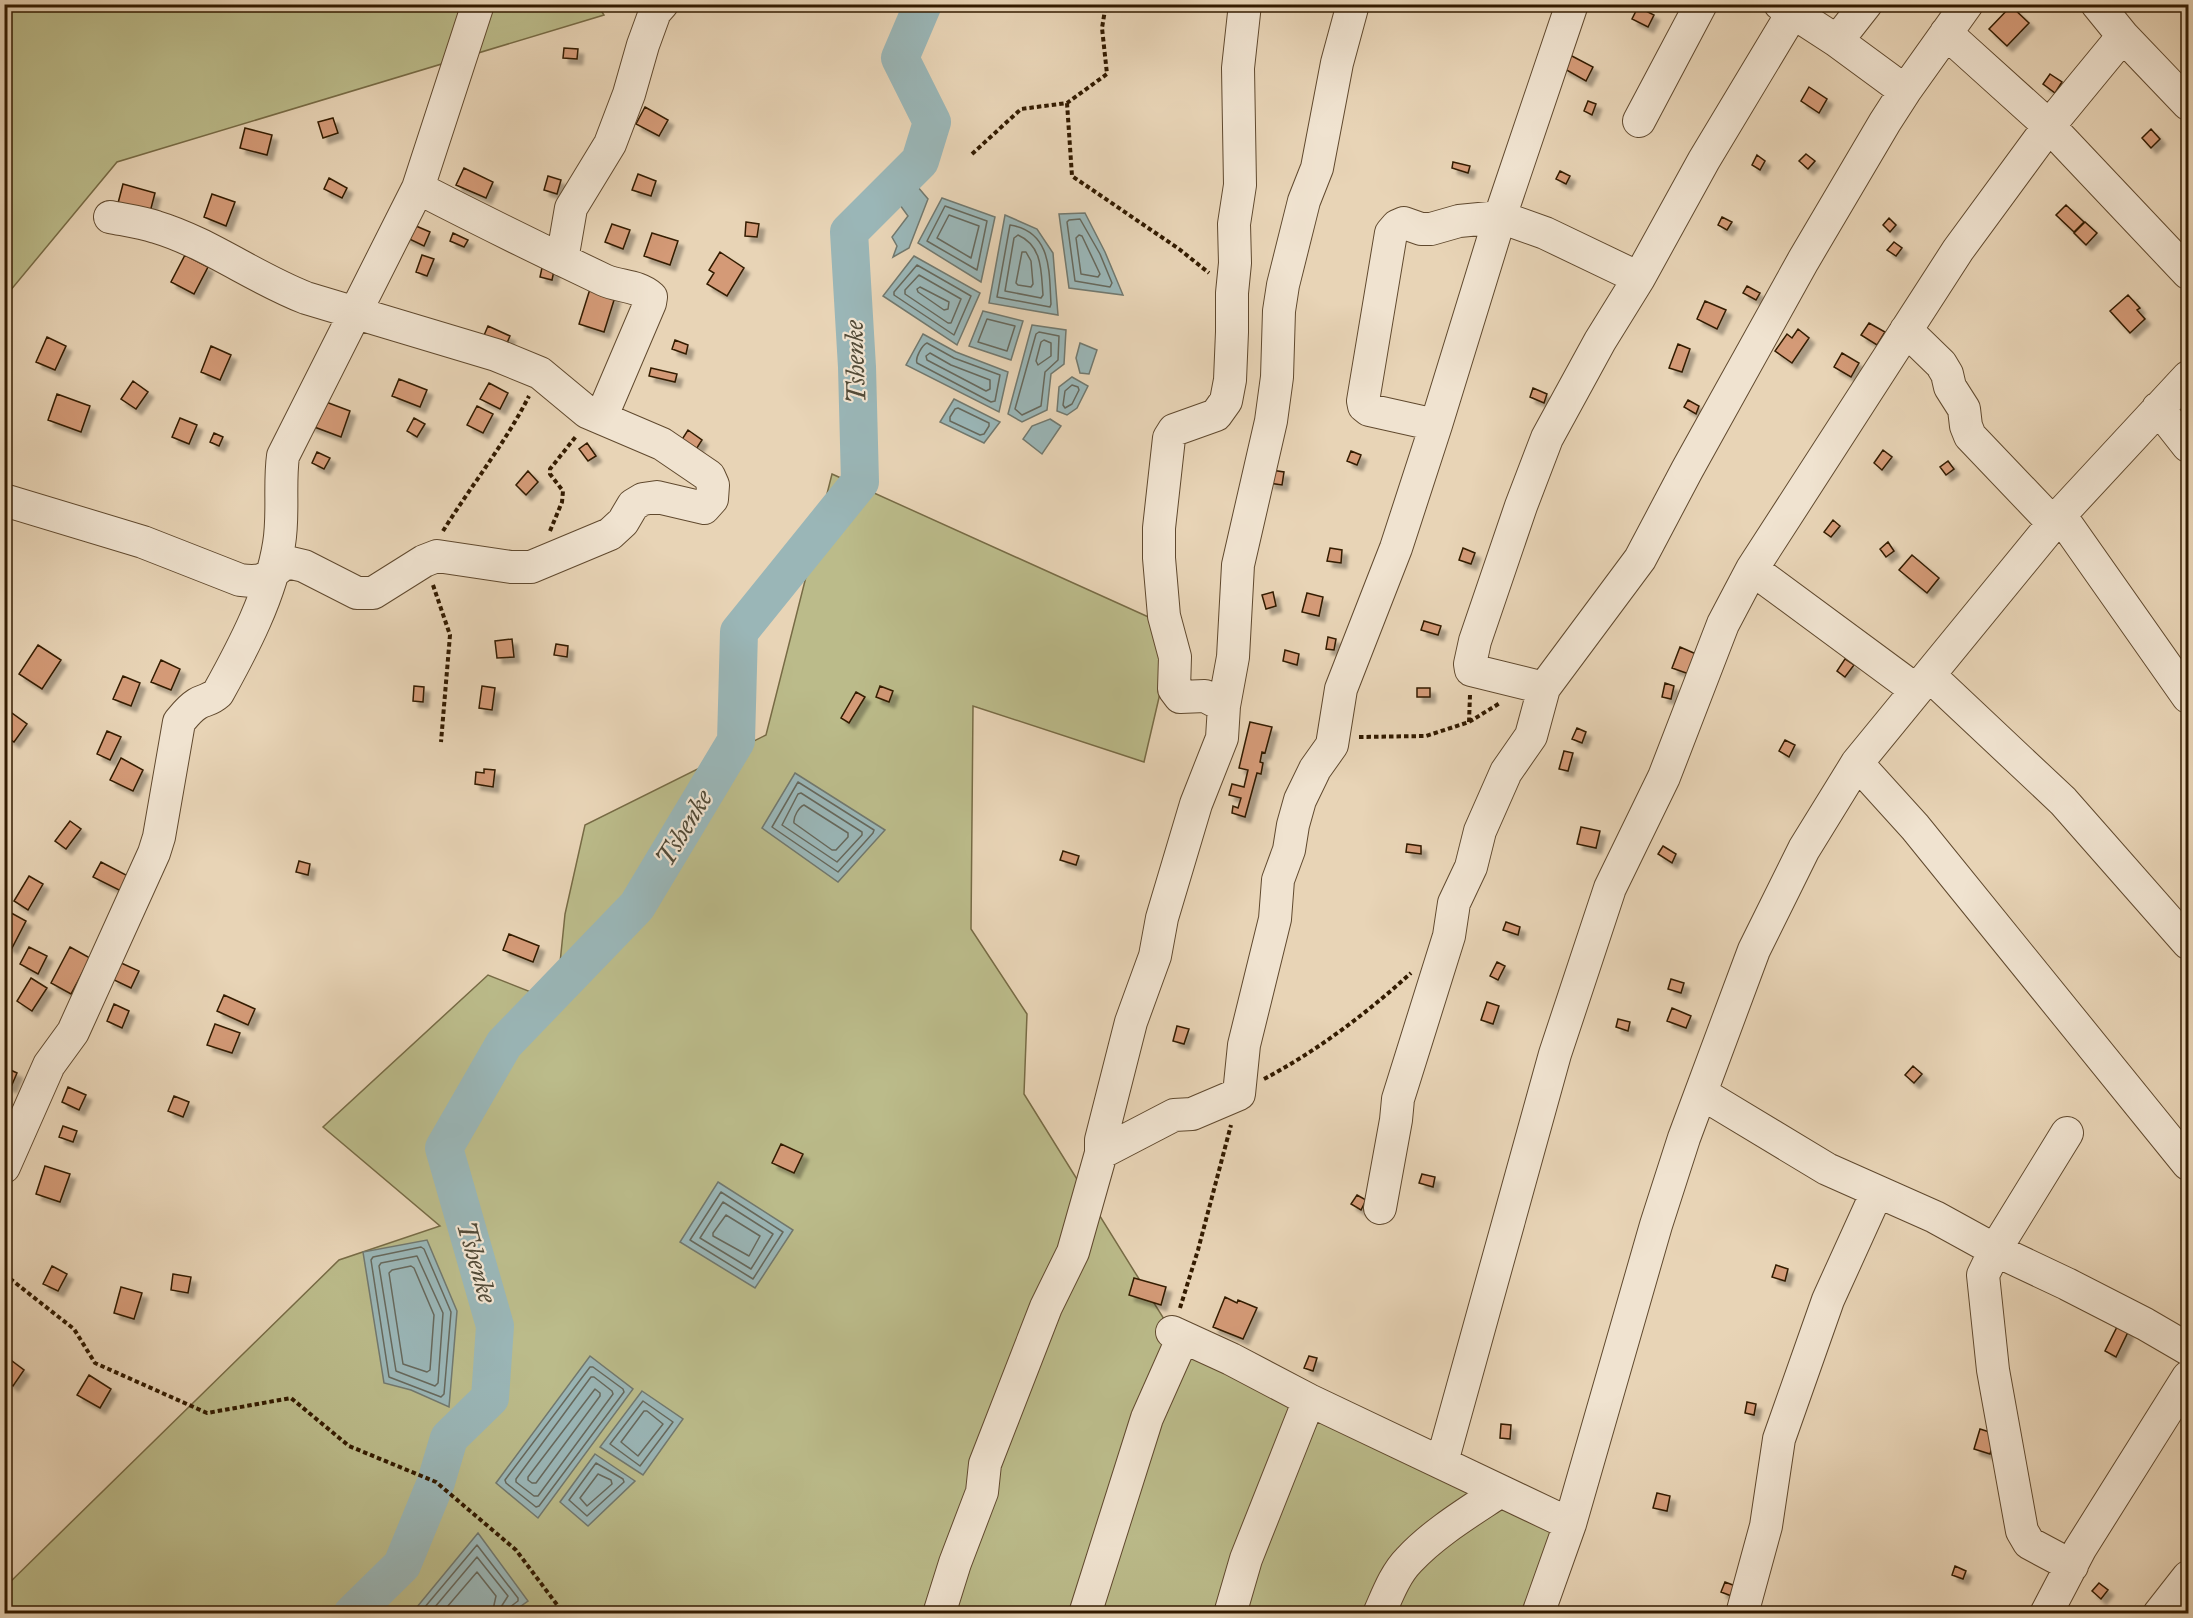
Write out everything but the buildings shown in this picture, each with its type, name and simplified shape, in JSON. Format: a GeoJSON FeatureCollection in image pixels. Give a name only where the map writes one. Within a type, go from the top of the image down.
{"type":"FeatureCollection","features":[{"type":"Feature","properties":{"kind":"street"},"geometry":{"type":"LineString","coordinates":[[4,1167],[49,1065],[73,1032],[154,853],[159,837],[179,722],[199,702],[210,700],[218,693],[258,614],[279,543],[283,456],[418,188],[478,4]]}},
{"type":"Feature","properties":{"kind":"street"},"geometry":{"type":"LineString","coordinates":[[562,260],[571,208],[610,144],[629,94],[655,12],[662,4]]}},
{"type":"Feature","properties":{"kind":"street"},"geometry":{"type":"LineString","coordinates":[[1224,706],[1205,696],[1180,697],[1174,689],[1175,657],[1161,600],[1158,528],[1169,438],[1174,430],[1216,415],[1226,401],[1231,368],[1232,293],[1235,263],[1234,224],[1240,185],[1238,68],[1245,4]]}},
{"type":"Feature","properties":{"kind":"street"},"geometry":{"type":"LineString","coordinates":[[939,1614],[955,1563],[982,1492],[985,1464],[1046,1307],[1073,1252],[1101,1153],[1101,1140],[1131,1022],[1155,956],[1162,918],[1196,804],[1222,738],[1224,706],[1233,657],[1238,565],[1271,421],[1277,377],[1279,311],[1283,285],[1304,201],[1317,168],[1337,63],[1353,4]]}},
{"type":"Feature","properties":{"kind":"street"},"geometry":{"type":"LineString","coordinates":[[1101,1153],[1174,1115],[1192,1114],[1239,1094],[1244,1044],[1275,918],[1278,880],[1289,849],[1293,825],[1307,784],[1332,745],[1341,689],[1396,548],[1500,217],[1572,4]]}},
{"type":"Feature","properties":{"kind":"street"},"geometry":{"type":"LineString","coordinates":[[1639,121],[1701,4]]}},
{"type":"Feature","properties":{"kind":"street"},"geometry":{"type":"LineString","coordinates":[[1837,41],[1866,4]]}},
{"type":"Feature","properties":{"kind":"street"},"geometry":{"type":"LineString","coordinates":[[1380,1208],[1398,1100],[1449,936],[1454,903],[1471,867],[1480,831],[1506,772],[1531,736],[1544,688],[1640,559],[1803,261],[1905,91],[1967,4]]}},
{"type":"Feature","properties":{"kind":"street"},"geometry":{"type":"LineString","coordinates":[[2097,4],[2123,36],[2188,104]]}},
{"type":"Feature","properties":{"kind":"street"},"geometry":{"type":"LineString","coordinates":[[1544,688],[1471,670],[1470,664],[1475,641],[1521,506],[1547,438],[1600,341],[1639,278],[1786,8],[1837,41],[1905,91]]}},
{"type":"Feature","properties":{"kind":"street"},"geometry":{"type":"LineString","coordinates":[[1946,33],[2049,126],[2188,273]]}},
{"type":"Feature","properties":{"kind":"street"},"geometry":{"type":"LineString","coordinates":[[1442,1462],[1555,1054],[1610,888],[1664,777],[1724,624],[1752,568],[1958,250],[2049,126],[2123,36]]}},
{"type":"Feature","properties":{"kind":"street"},"geometry":{"type":"LineString","coordinates":[[418,188],[562,260],[612,283],[644,290],[651,297],[594,415]]}},
{"type":"Feature","properties":{"kind":"street"},"geometry":{"type":"LineString","coordinates":[[4,500],[143,542],[240,580],[257,582],[270,577],[287,562],[304,566],[357,593],[373,593],[424,561],[437,556],[511,567],[531,567],[610,534],[623,522],[633,505],[643,499],[657,497],[704,507],[710,504],[712,499],[713,485],[709,476],[662,444],[594,415],[540,373],[496,355],[282,289],[226,258],[156,227],[110,217]]}},
{"type":"Feature","properties":{"kind":"street"},"geometry":{"type":"LineString","coordinates":[[1436,425],[1369,410],[1364,406],[1363,401],[1391,232],[1397,226],[1404,223],[1421,229],[1431,229],[1459,221],[1500,217],[1545,233],[1639,278]]}},
{"type":"Feature","properties":{"kind":"street"},"geometry":{"type":"LineString","coordinates":[[1906,330],[1941,364],[1947,374],[1950,387],[1964,409],[1970,436],[2057,519],[2188,697]]}},
{"type":"Feature","properties":{"kind":"street"},"geometry":{"type":"LineString","coordinates":[[1538,1614],[1570,1524],[1656,1225],[1701,1093],[1754,950],[1804,849],[1857,763],[1922,683],[2057,519],[2188,377]]}},
{"type":"Feature","properties":{"kind":"street"},"geometry":{"type":"LineString","coordinates":[[2158,408],[2188,446]]}},
{"type":"Feature","properties":{"kind":"street"},"geometry":{"type":"LineString","coordinates":[[1752,568],[1922,683],[2063,801],[2188,943]]}},
{"type":"Feature","properties":{"kind":"street"},"geometry":{"type":"LineString","coordinates":[[1857,763],[1945,863],[2188,1164]]}},
{"type":"Feature","properties":{"kind":"street"},"geometry":{"type":"LineString","coordinates":[[1701,1093],[1827,1169],[1935,1217],[2188,1349]]}},
{"type":"Feature","properties":{"kind":"street"},"geometry":{"type":"LineString","coordinates":[[2067,1133],[1995,1250],[1983,1275],[1994,1370],[2022,1531],[2029,1543],[2072,1566]]}},
{"type":"Feature","properties":{"kind":"street"},"geometry":{"type":"LineString","coordinates":[[1742,1614],[1766,1526],[1779,1439],[1828,1300],[1877,1191]]}},
{"type":"Feature","properties":{"kind":"street"},"geometry":{"type":"LineString","coordinates":[[1085,1614],[1148,1418],[1178,1335],[1442,1462],[1499,1492],[1570,1524]]}},
{"type":"Feature","properties":{"kind":"street"},"geometry":{"type":"LineString","coordinates":[[2046,1614],[2072,1566],[2188,1377]]}},
{"type":"Feature","properties":{"kind":"street"},"geometry":{"type":"LineString","coordinates":[[1230,1614],[1246,1559],[1309,1400]]}},
{"type":"Feature","properties":{"kind":"street"},"geometry":{"type":"LineString","coordinates":[[1379,1614],[1408,1560],[1439,1534],[1499,1492]]}},
{"type":"Feature","properties":{"kind":"street"},"geometry":{"type":"LineString","coordinates":[[2159,1614],[2188,1577]]}},
{"type":"Feature","properties":{"kind":"path"},"geometry":{"type":"LineString","coordinates":[[972,154],[1021,109],[1067,103],[1107,74],[1102,28],[1106,4]]}},
{"type":"Feature","properties":{"kind":"path"},"geometry":{"type":"LineString","coordinates":[[1067,103],[1072,177],[1179,249],[1232,293]]}},
{"type":"Feature","properties":{"kind":"path"},"geometry":{"type":"LineString","coordinates":[[441,742],[450,635],[424,561],[469,488],[522,411],[540,373]]}},
{"type":"Feature","properties":{"kind":"path"},"geometry":{"type":"LineString","coordinates":[[551,560],[548,548],[550,531],[562,502],[563,491],[550,474],[550,470],[594,415]]}},
{"type":"Feature","properties":{"kind":"path"},"geometry":{"type":"LineString","coordinates":[[1335,735],[1426,736],[1468,722],[1507,699]]}},
{"type":"Feature","properties":{"kind":"path"},"geometry":{"type":"LineString","coordinates":[[1178,1335],[1239,1094],[1286,1068],[1377,1003],[1412,971]]}},
{"type":"Feature","properties":{"kind":"path"},"geometry":{"type":"LineString","coordinates":[[4,1274],[74,1329],[95,1363],[207,1413],[291,1398],[349,1446],[436,1482],[516,1550],[564,1614]]}},
{"type":"Feature","properties":{"kind":"green space"},"geometry":{"type":"Polygon","coordinates":[[[10,4],[597,4],[604,15],[117,162],[5,297],[4,7],[10,4]]]}},
{"type":"Feature","properties":{"kind":"green space"},"geometry":{"type":"Polygon","coordinates":[[[832,474],[1175,629],[1144,762],[973,706],[971,929],[1027,1014],[1024,1094],[1172,1332],[1570,1524],[1538,1613],[5,1614],[5,1587],[339,1260],[440,1226],[323,1127],[488,975],[556,1002],[565,914],[585,825],[766,735],[832,474]]]}},
{"type":"Feature","properties":{"kind":"water"},"geometry":{"type":"Polygon","coordinates":[[[917,186],[928,199],[909,248],[893,257],[897,246],[892,237],[908,216],[897,201],[917,186]]]}},
{"type":"Feature","properties":{"kind":"water"},"geometry":{"type":"Polygon","coordinates":[[[942,198],[995,217],[981,282],[918,243],[942,198]]]}},
{"type":"Feature","properties":{"kind":"water"},"geometry":{"type":"Polygon","coordinates":[[[1085,213],[1123,295],[1069,288],[1059,214],[1085,213]]]}},
{"type":"Feature","properties":{"kind":"water"},"geometry":{"type":"Polygon","coordinates":[[[1005,215],[1037,229],[1053,253],[1058,315],[989,303],[1005,215]]]}},
{"type":"Feature","properties":{"kind":"water"},"geometry":{"type":"Polygon","coordinates":[[[914,256],[980,293],[957,345],[883,296],[914,256]]]}},
{"type":"Feature","properties":{"kind":"water"},"geometry":{"type":"Polygon","coordinates":[[[983,311],[1023,321],[1011,360],[969,346],[983,311]]]}},
{"type":"Feature","properties":{"kind":"water"},"geometry":{"type":"Polygon","coordinates":[[[1032,325],[1066,330],[1064,364],[1051,374],[1047,410],[1022,422],[1008,414],[1032,325]]]}},
{"type":"Feature","properties":{"kind":"water"},"geometry":{"type":"Polygon","coordinates":[[[923,334],[956,352],[1008,372],[999,412],[906,365],[923,334]]]}},
{"type":"Feature","properties":{"kind":"water"},"geometry":{"type":"Polygon","coordinates":[[[1080,343],[1097,350],[1089,374],[1080,373],[1076,358],[1080,343]]]}},
{"type":"Feature","properties":{"kind":"water"},"geometry":{"type":"Polygon","coordinates":[[[1072,377],[1088,386],[1077,408],[1067,415],[1057,411],[1059,387],[1072,377]]]}},
{"type":"Feature","properties":{"kind":"water"},"geometry":{"type":"Polygon","coordinates":[[[954,399],[1000,422],[984,443],[940,422],[954,399]]]}},
{"type":"Feature","properties":{"kind":"water"},"geometry":{"type":"Polygon","coordinates":[[[1050,419],[1061,426],[1042,454],[1023,439],[1032,426],[1050,419]]]}},
{"type":"Feature","properties":{"kind":"water"},"geometry":{"type":"Polygon","coordinates":[[[795,773],[885,830],[838,882],[762,828],[795,773]]]}},
{"type":"Feature","properties":{"kind":"water"},"geometry":{"type":"Polygon","coordinates":[[[718,1182],[793,1230],[755,1288],[680,1242],[718,1182]]]}},
{"type":"Feature","properties":{"kind":"water"},"geometry":{"type":"Polygon","coordinates":[[[427,1240],[457,1311],[449,1407],[411,1390],[384,1383],[363,1252],[427,1240]]]}},
{"type":"Feature","properties":{"kind":"water"},"geometry":{"type":"Polygon","coordinates":[[[590,1356],[633,1389],[538,1518],[496,1483],[590,1356]]]}},
{"type":"Feature","properties":{"kind":"water"},"geometry":{"type":"Polygon","coordinates":[[[642,1391],[683,1419],[643,1475],[600,1447],[642,1391]]]}},
{"type":"Feature","properties":{"kind":"water"},"geometry":{"type":"Polygon","coordinates":[[[595,1454],[635,1481],[588,1526],[560,1502],[595,1454]]]}},
{"type":"Feature","properties":{"kind":"water"},"geometry":{"type":"Polygon","coordinates":[[[478,1533],[528,1601],[511,1613],[412,1613],[478,1533]]]}},
{"type":"Feature","properties":{"kind":"waterway","name":"Tshenke"},"geometry":{"type":"LineString","coordinates":[[352,1614],[402,1565],[436,1482],[449,1438],[490,1398],[495,1326],[444,1148],[504,1044],[637,906],[736,741],[739,632],[860,482],[857,367],[849,232],[920,161],[932,122],[900,58],[923,4]]}}]}
